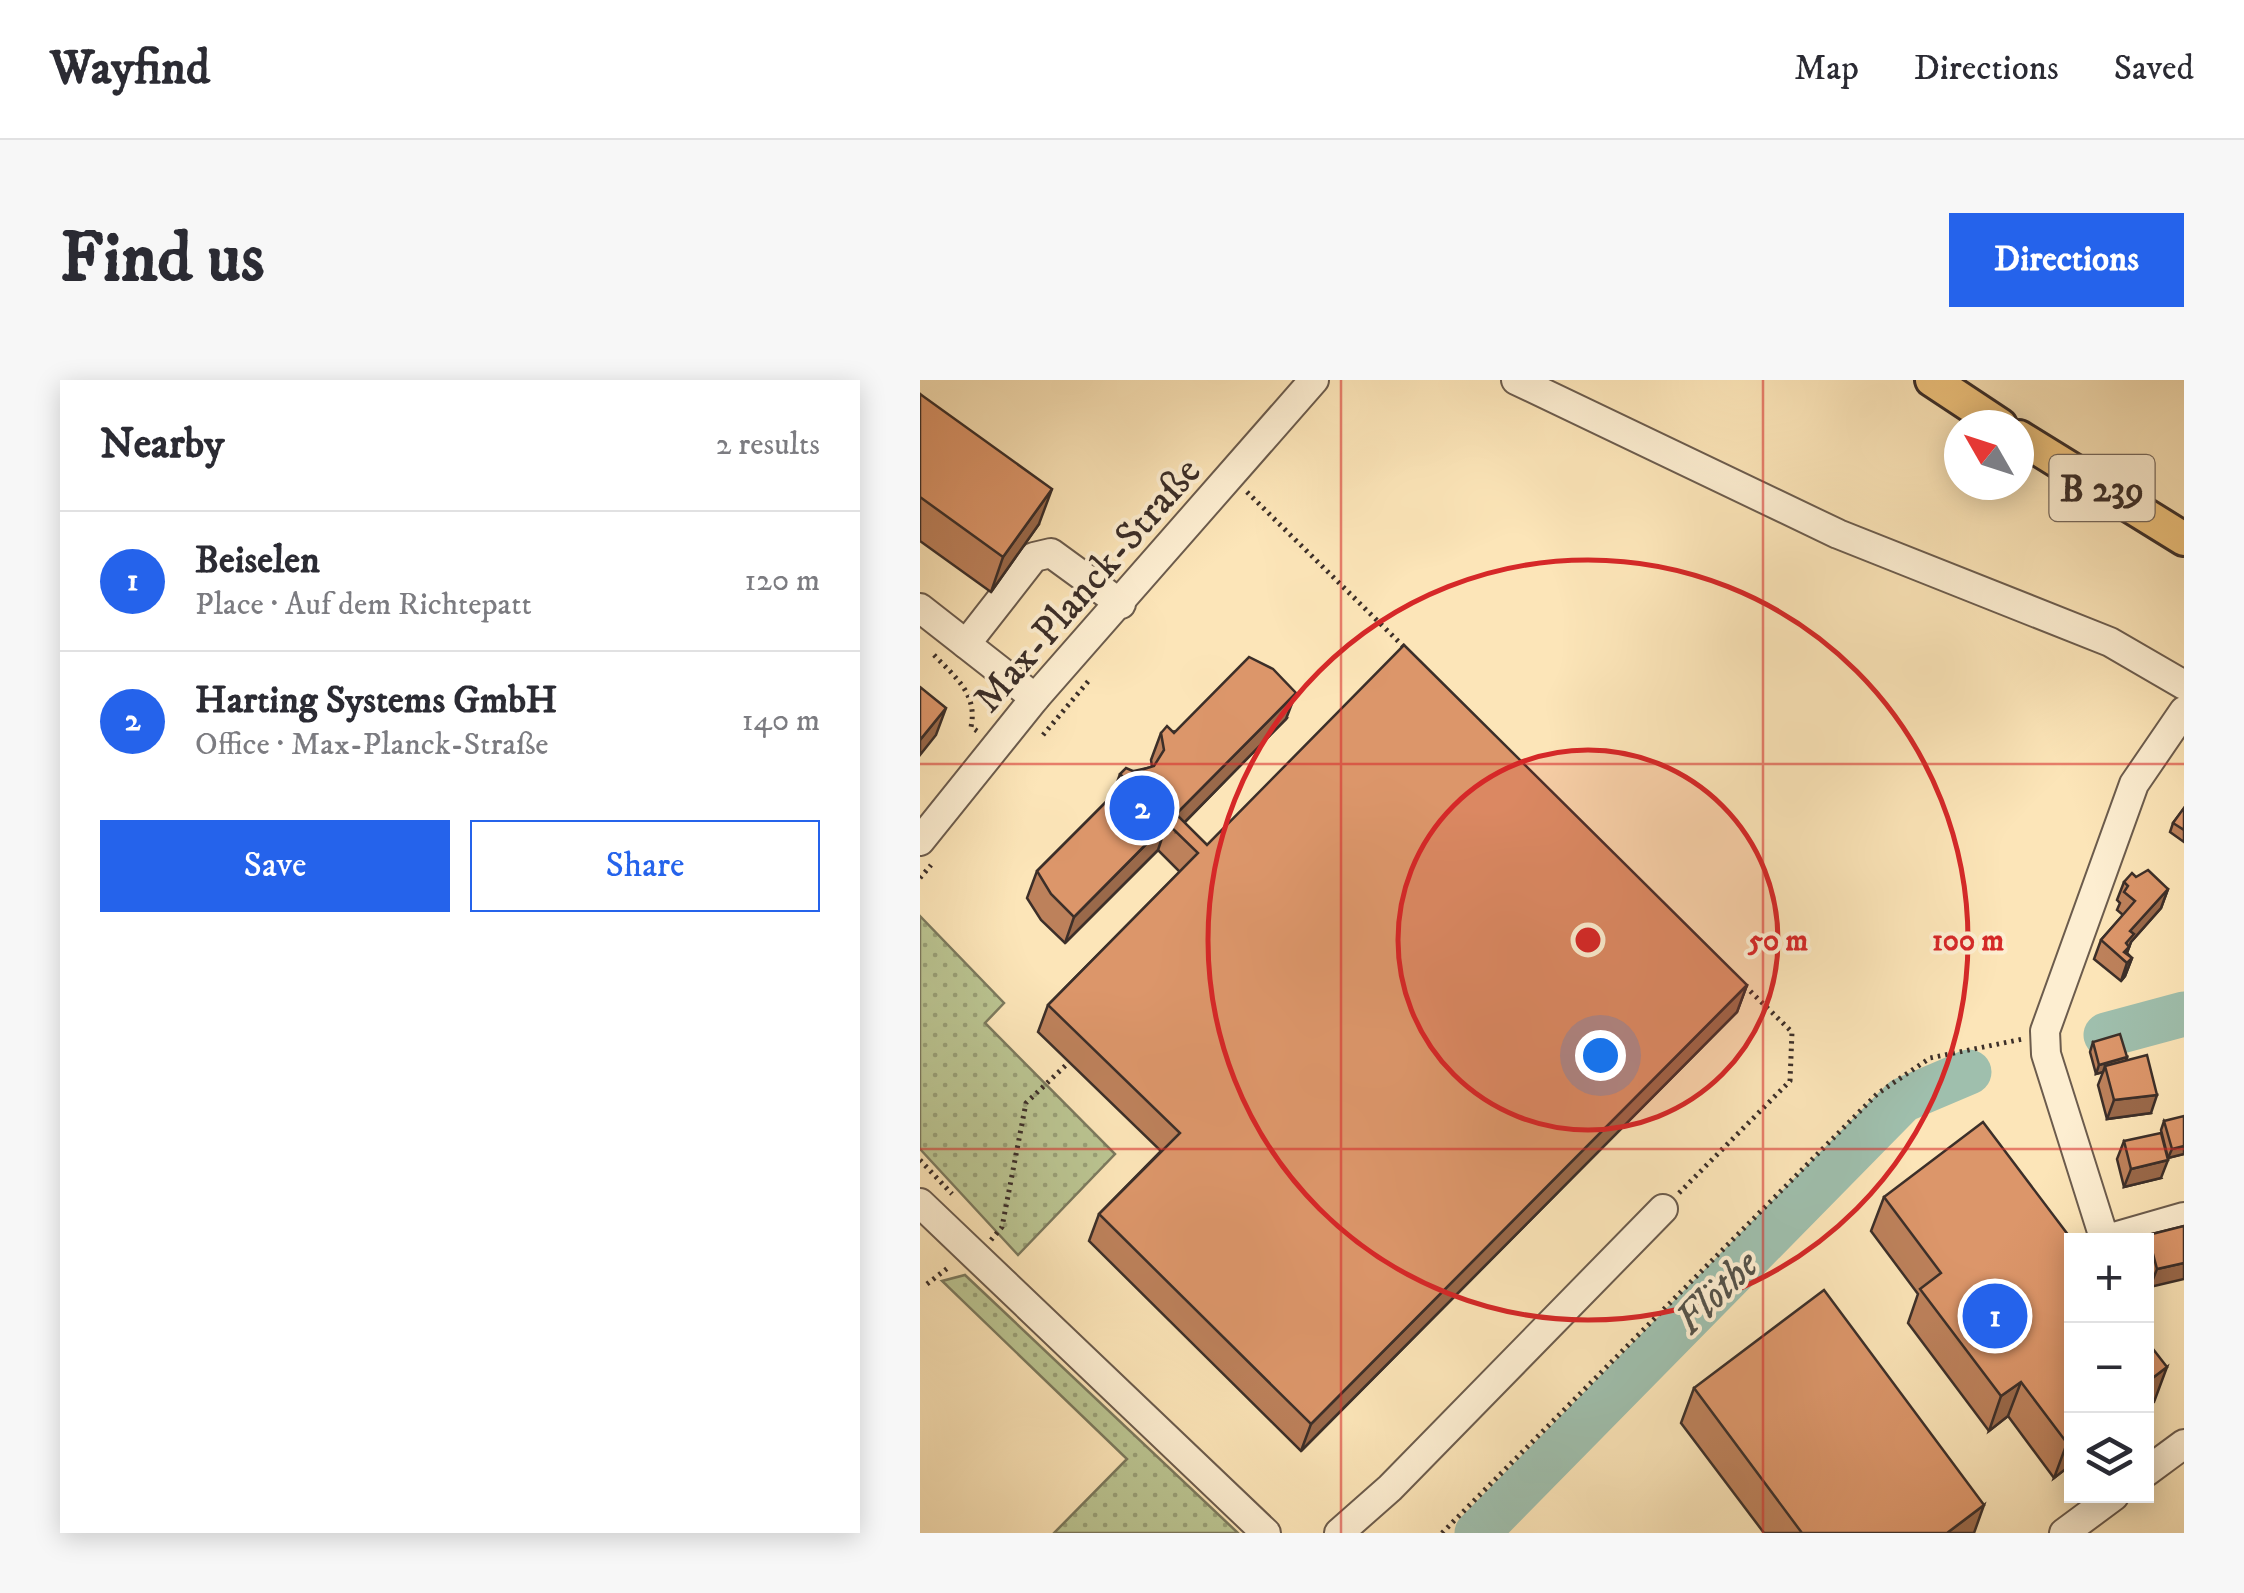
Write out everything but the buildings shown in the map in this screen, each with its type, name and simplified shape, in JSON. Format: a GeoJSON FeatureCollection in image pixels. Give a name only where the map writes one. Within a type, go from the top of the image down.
{"type":"FeatureCollection","features":[{"type":"Feature","properties":{"kind":"main road","name":"B 239"},"geometry":{"type":"LineString","coordinates":[[1932,380],[1977,410]]}},
{"type":"Feature","properties":{"kind":"main road","name":"B 239"},"geometry":{"type":"LineString","coordinates":[[2034,445],[2184,539]]}},
{"type":"Feature","properties":{"kind":"street","name":"Max-Planck-Straße"},"geometry":{"type":"LineString","coordinates":[[920,841],[1034,698],[1122,604],[1314,380]]}},
{"type":"Feature","properties":{"kind":"street"},"geometry":{"type":"LineString","coordinates":[[1516,380],[1838,534],[2110,642],[2184,685]]}},
{"type":"Feature","properties":{"kind":"street"},"geometry":{"type":"LineString","coordinates":[[966,644],[1034,557],[1051,554],[1122,604]]}},
{"type":"Feature","properties":{"kind":"street"},"geometry":{"type":"LineString","coordinates":[[920,608],[1034,698]]}},
{"type":"Feature","properties":{"kind":"street"},"geometry":{"type":"LineString","coordinates":[[2103,1233],[2046,1054],[2045,1031],[2134,784],[2184,711]]}},
{"type":"Feature","properties":{"kind":"street"},"geometry":{"type":"LineString","coordinates":[[920,1203],[1266,1533]]}},
{"type":"Feature","properties":{"kind":"street"},"geometry":{"type":"LineString","coordinates":[[1339,1533],[1390,1488],[1663,1209]]}},
{"type":"Feature","properties":{"kind":"street"},"geometry":{"type":"LineString","coordinates":[[2128,1233],[2184,1216]]}},
{"type":"Feature","properties":{"kind":"street"},"geometry":{"type":"LineString","coordinates":[[2154,1466],[2184,1444]]}},
{"type":"Feature","properties":{"kind":"street"},"geometry":{"type":"LineString","coordinates":[[2064,1533],[2105,1503]]}},
{"type":"Feature","properties":{"kind":"path"},"geometry":{"type":"LineString","coordinates":[[1236,472],[1249,495],[1420,663]]}},
{"type":"Feature","properties":{"kind":"path"},"geometry":{"type":"LineString","coordinates":[[929,650],[968,693],[974,712],[970,726],[1000,745]]}},
{"type":"Feature","properties":{"kind":"path"},"geometry":{"type":"LineString","coordinates":[[1663,1209],[1790,1081],[1792,1032],[1736,977]]}},
{"type":"Feature","properties":{"kind":"path"},"geometry":{"type":"LineString","coordinates":[[1442,1533],[1876,1094],[1930,1058],[1978,1045],[2008,1044],[2045,1031]]}},
{"type":"Feature","properties":{"kind":"path"},"geometry":{"type":"LineString","coordinates":[[928,1284],[944,1268],[964,1268],[1002,1227],[1026,1104],[1066,1065]]}},
{"type":"Feature","properties":{"kind":"green space"},"geometry":{"type":"Polygon","coordinates":[[[920,916],[1004,1003],[985,1023],[1115,1154],[1018,1255],[920,1149],[920,916]]]}},
{"type":"Feature","properties":{"kind":"green space"},"geometry":{"type":"Polygon","coordinates":[[[965,1275],[1238,1533],[1054,1533],[1127,1459],[942,1281],[965,1275]]]}},
{"type":"Feature","properties":{"kind":"waterway","name":"Flöthe"},"geometry":{"type":"LineString","coordinates":[[2106,1035],[2184,1014]]}},
{"type":"Feature","properties":{"kind":"waterway","name":"Flöthe"},"geometry":{"type":"LineString","coordinates":[[1477,1533],[1903,1100],[1969,1072]]}},
{"type":"Feature","properties":{"kind":"place","name":"Harting Systems GmbH"},"geometry":{"type":"Point","coordinates":[1142,808]}},
{"type":"Feature","properties":{"kind":"place","name":"Beiselen"},"geometry":{"type":"Point","coordinates":[1995,1316]}}]}
